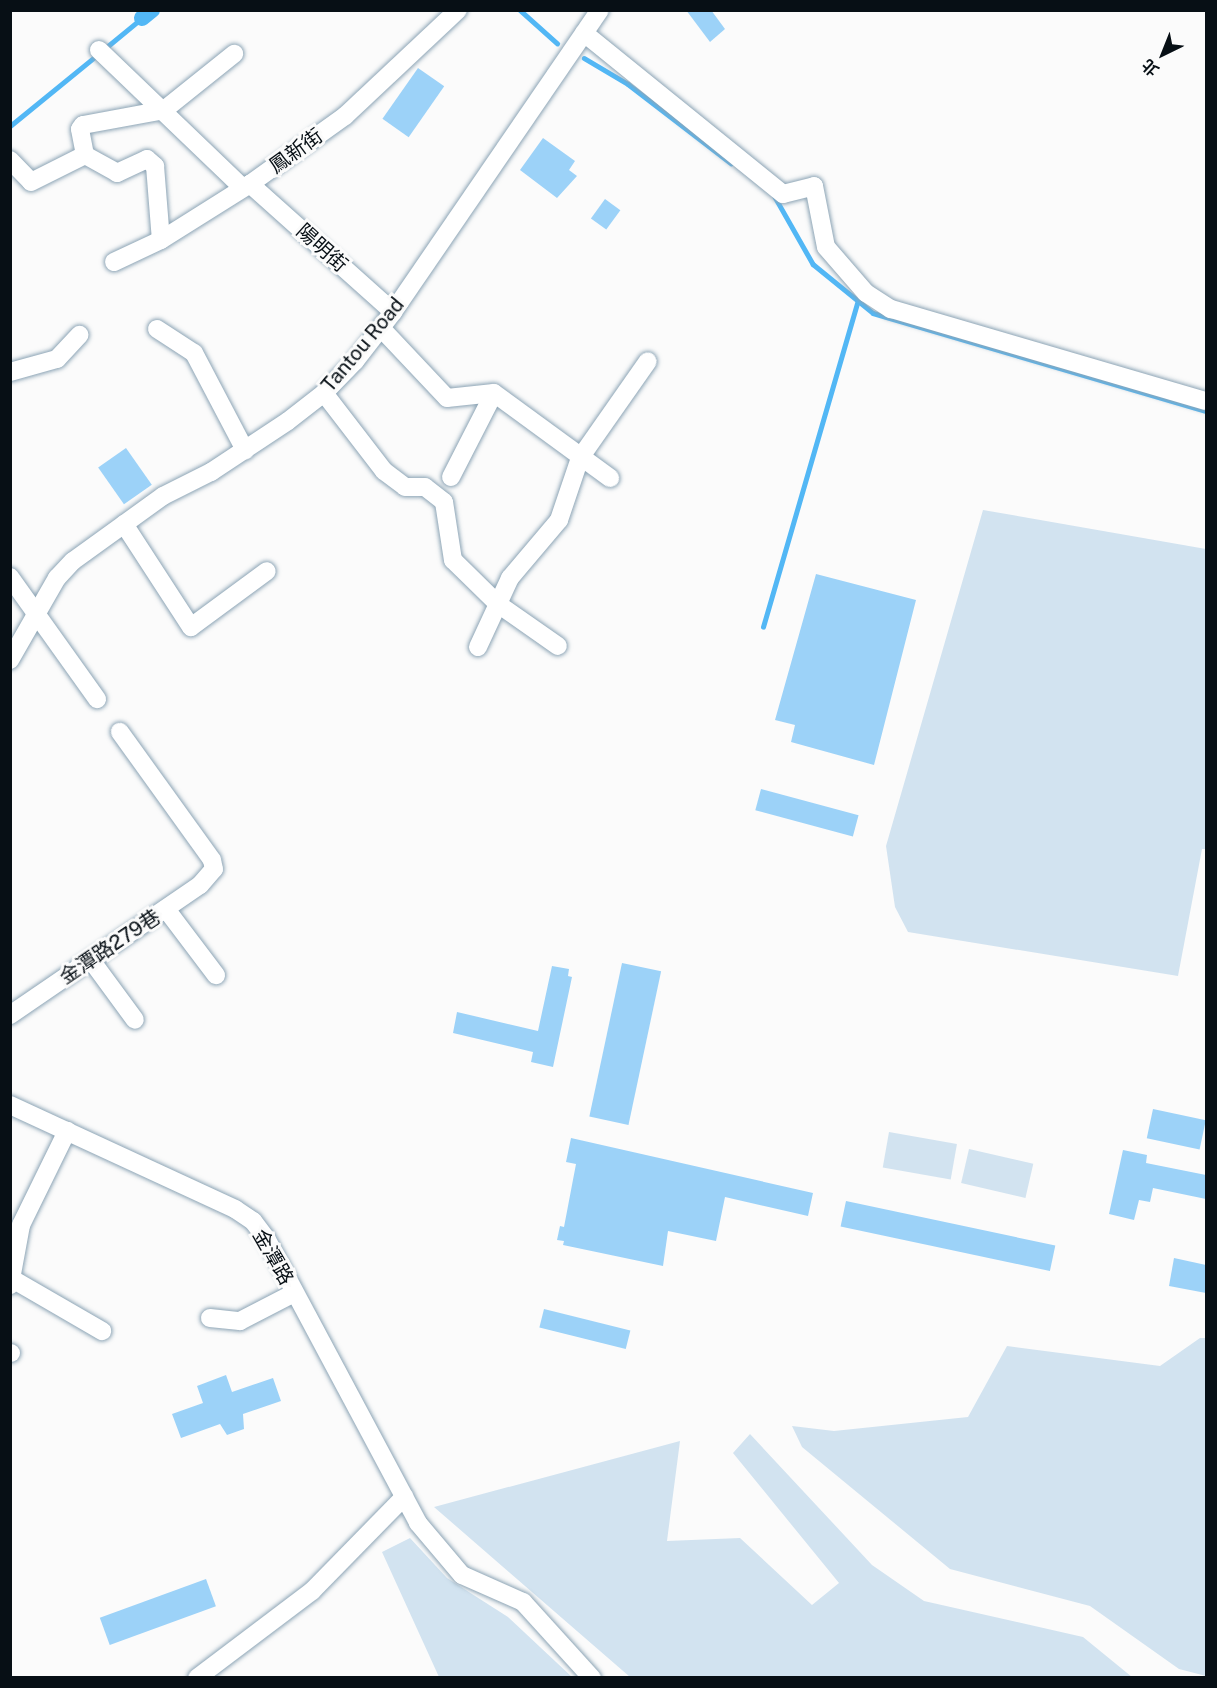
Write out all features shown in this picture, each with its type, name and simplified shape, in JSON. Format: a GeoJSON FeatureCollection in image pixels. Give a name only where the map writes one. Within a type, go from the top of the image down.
{"type":"FeatureCollection","features":[{"type":"Feature","properties":{"kind":"street","name":"鳳新街"},"geometry":{"type":"LineString","coordinates":[[114,262],[161,240],[247,186],[345,116],[458,10]]}},
{"type":"Feature","properties":{"kind":"street","name":"Tantou Road"},"geometry":{"type":"LineString","coordinates":[[10,660],[39,615],[57,578],[163,496],[211,472],[324,393],[393,312],[600,10]]}},
{"type":"Feature","properties":{"kind":"street"},"geometry":{"type":"LineString","coordinates":[[584,33],[783,194],[814,186],[826,247],[866,293],[891,309],[1206,401]]}},
{"type":"Feature","properties":{"kind":"street","name":"陽明街"},"geometry":{"type":"LineString","coordinates":[[99,50],[247,186],[393,312]]}},
{"type":"Feature","properties":{"kind":"street"},"geometry":{"type":"LineString","coordinates":[[161,240],[152,161],[140,161],[117,173],[85,155],[80,129],[83,125],[164,110],[234,54]]}},
{"type":"Feature","properties":{"kind":"street"},"geometry":{"type":"LineString","coordinates":[[10,160],[31,182],[85,155]]}},
{"type":"Feature","properties":{"kind":"street"},"geometry":{"type":"LineString","coordinates":[[381,328],[447,398],[494,393],[610,478]]}},
{"type":"Feature","properties":{"kind":"street"},"geometry":{"type":"LineString","coordinates":[[157,329],[194,353],[245,450]]}},
{"type":"Feature","properties":{"kind":"street"},"geometry":{"type":"LineString","coordinates":[[10,372],[57,359],[80,335]]}},
{"type":"Feature","properties":{"kind":"street"},"geometry":{"type":"LineString","coordinates":[[478,646],[510,578],[559,520],[580,458],[648,361]]}},
{"type":"Feature","properties":{"kind":"street"},"geometry":{"type":"LineString","coordinates":[[324,393],[384,471],[405,487],[425,487],[444,502],[453,560],[498,604],[558,646]]}},
{"type":"Feature","properties":{"kind":"street"},"geometry":{"type":"LineString","coordinates":[[451,477],[494,393]]}},
{"type":"Feature","properties":{"kind":"street"},"geometry":{"type":"LineString","coordinates":[[124,524],[191,627],[267,571]]}},
{"type":"Feature","properties":{"kind":"street"},"geometry":{"type":"LineString","coordinates":[[10,577],[97,699]]}},
{"type":"Feature","properties":{"kind":"street","name":"金潭路279巷"},"geometry":{"type":"LineString","coordinates":[[10,1015],[166,909],[209,878],[214,869],[212,860],[120,732]]}},
{"type":"Feature","properties":{"kind":"street"},"geometry":{"type":"LineString","coordinates":[[166,909],[216,975]]}},
{"type":"Feature","properties":{"kind":"street"},"geometry":{"type":"LineString","coordinates":[[91,960],[135,1020]]}},
{"type":"Feature","properties":{"kind":"street","name":"金潭路"},"geometry":{"type":"LineString","coordinates":[[10,1105],[244,1215],[267,1238],[294,1293],[418,1523],[462,1575],[523,1602],[592,1677]]}},
{"type":"Feature","properties":{"kind":"street"},"geometry":{"type":"LineString","coordinates":[[67,1131],[21,1225],[12,1282],[102,1331]]}},
{"type":"Feature","properties":{"kind":"street"},"geometry":{"type":"LineString","coordinates":[[210,1318],[240,1321],[294,1293]]}},
{"type":"Feature","properties":{"kind":"street"},"geometry":{"type":"LineString","coordinates":[[197,1677],[312,1591],[404,1497]]}},
{"type":"Feature","properties":{"kind":"shaded area"},"geometry":{"type":"Polygon","coordinates":[[[983,510],[1206,549],[1206,849],[1202,849],[1178,976],[908,932],[895,907],[886,846],[983,510]]]}},
{"type":"Feature","properties":{"kind":"shaded area"},"geometry":{"type":"Polygon","coordinates":[[[889,1132],[957,1144],[951,1179],[883,1167],[889,1132]]]}},
{"type":"Feature","properties":{"kind":"shaded area"},"geometry":{"type":"Polygon","coordinates":[[[969,1149],[1033,1164],[1025,1198],[961,1183],[969,1149]]]}},
{"type":"Feature","properties":{"kind":"shaded area"},"geometry":{"type":"Polygon","coordinates":[[[1200,1338],[1206,1338],[1206,1676],[1179,1669],[1090,1606],[950,1569],[802,1447],[792,1426],[834,1431],[968,1417],[1007,1346],[1160,1366],[1200,1338]]]}},
{"type":"Feature","properties":{"kind":"shaded area"},"geometry":{"type":"Polygon","coordinates":[[[750,1434],[872,1565],[924,1601],[1083,1637],[1132,1677],[630,1677],[434,1507],[680,1441],[667,1541],[740,1538],[812,1605],[839,1583],[733,1453],[750,1434]]]}},
{"type":"Feature","properties":{"kind":"shaded area"},"geometry":{"type":"Polygon","coordinates":[[[410,1538],[447,1578],[508,1617],[572,1677],[439,1677],[382,1552],[410,1538]]]}},
{"type":"Feature","properties":{"kind":"building"},"geometry":{"type":"Polygon","coordinates":[[[686,10],[711,10],[725,29],[710,42],[686,10]]]}},
{"type":"Feature","properties":{"kind":"building"},"geometry":{"type":"Polygon","coordinates":[[[418,68],[444,86],[409,137],[382,119],[418,68]]]}},
{"type":"Feature","properties":{"kind":"building"},"geometry":{"type":"Polygon","coordinates":[[[543,138],[575,161],[569,170],[577,176],[557,198],[520,170],[543,138]]]}},
{"type":"Feature","properties":{"kind":"building"},"geometry":{"type":"Polygon","coordinates":[[[605,199],[620,210],[606,230],[591,218],[605,199]]]}},
{"type":"Feature","properties":{"kind":"building"},"geometry":{"type":"Polygon","coordinates":[[[126,448],[152,485],[124,504],[98,468],[126,448]]]}},
{"type":"Feature","properties":{"kind":"building"},"geometry":{"type":"Polygon","coordinates":[[[816,574],[916,600],[874,765],[791,742],[795,725],[775,720],[816,574]]]}},
{"type":"Feature","properties":{"kind":"building"},"geometry":{"type":"Polygon","coordinates":[[[761,789],[859,815],[853,836],[755,810],[761,789]]]}},
{"type":"Feature","properties":{"kind":"building"},"geometry":{"type":"Polygon","coordinates":[[[622,963],[661,971],[628,1125],[589,1117],[622,963]]]}},
{"type":"Feature","properties":{"kind":"building"},"geometry":{"type":"Polygon","coordinates":[[[552,966],[569,969],[568,976],[572,977],[553,1067],[531,1062],[533,1052],[453,1033],[457,1012],[538,1031],[552,966]]]}},
{"type":"Feature","properties":{"kind":"building"},"geometry":{"type":"Polygon","coordinates":[[[1153,1109],[1206,1120],[1200,1150],[1147,1138],[1153,1109]]]}},
{"type":"Feature","properties":{"kind":"building"},"geometry":{"type":"Polygon","coordinates":[[[571,1138],[813,1193],[808,1216],[725,1197],[716,1241],[668,1231],[663,1266],[563,1245],[564,1241],[557,1240],[560,1226],[564,1227],[576,1164],[566,1162],[571,1138]]]}},
{"type":"Feature","properties":{"kind":"building"},"geometry":{"type":"Polygon","coordinates":[[[1123,1150],[1147,1155],[1146,1163],[1206,1175],[1206,1199],[1153,1188],[1150,1202],[1139,1200],[1134,1220],[1109,1214],[1123,1150]]]}},
{"type":"Feature","properties":{"kind":"building"},"geometry":{"type":"Polygon","coordinates":[[[846,1201],[1055,1245],[1050,1271],[841,1226],[846,1201]]]}},
{"type":"Feature","properties":{"kind":"building"},"geometry":{"type":"Polygon","coordinates":[[[1174,1258],[1206,1265],[1206,1293],[1169,1286],[1174,1258]]]}},
{"type":"Feature","properties":{"kind":"building"},"geometry":{"type":"Polygon","coordinates":[[[544,1309],[630,1331],[626,1349],[539,1327],[544,1309]]]}},
{"type":"Feature","properties":{"kind":"building"},"geometry":{"type":"Polygon","coordinates":[[[226,1375],[232,1392],[273,1378],[281,1401],[243,1414],[244,1429],[227,1435],[220,1424],[181,1438],[172,1414],[203,1403],[197,1386],[226,1375]]]}},
{"type":"Feature","properties":{"kind":"building"},"geometry":{"type":"Polygon","coordinates":[[[206,1579],[216,1606],[110,1645],[100,1618],[206,1579]]]}},
{"type":"Feature","properties":{"kind":"waterway"},"geometry":{"type":"LineString","coordinates":[[142,18],[152,10]]}},
{"type":"Feature","properties":{"kind":"waterway"},"geometry":{"type":"LineString","coordinates":[[520,10],[557,43]]}},
{"type":"Feature","properties":{"kind":"waterway"},"geometry":{"type":"LineString","coordinates":[[103,50],[142,18]]}},
{"type":"Feature","properties":{"kind":"waterway"},"geometry":{"type":"LineString","coordinates":[[10,126],[97,55]]}},
{"type":"Feature","properties":{"kind":"waterway"},"geometry":{"type":"LineString","coordinates":[[584,58],[628,84],[731,163]]}},
{"type":"Feature","properties":{"kind":"waterway"},"geometry":{"type":"LineString","coordinates":[[775,197],[813,264],[873,313],[1206,411]]}},
{"type":"Feature","properties":{"kind":"waterway"},"geometry":{"type":"LineString","coordinates":[[763,627],[857,303]]}}]}
